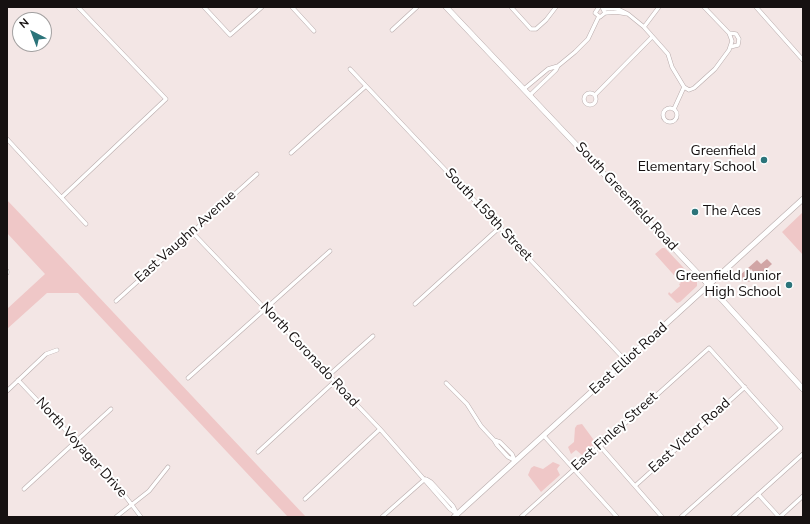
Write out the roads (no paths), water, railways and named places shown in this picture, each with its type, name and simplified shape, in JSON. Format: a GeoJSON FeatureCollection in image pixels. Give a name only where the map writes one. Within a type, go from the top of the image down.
{"type":"FeatureCollection","features":[{"type":"Feature","properties":{"kind":"main road","name":"South Greenfield Road"},"geometry":{"type":"LineString","coordinates":[[446,7],[709,285],[803,388]]}},
{"type":"Feature","properties":{"kind":"main road","name":"East Elliot Road"},"geometry":{"type":"LineString","coordinates":[[455,516],[803,199]]}},
{"type":"Feature","properties":{"kind":"street"},"geometry":{"type":"LineString","coordinates":[[62,198],[166,99],[78,7]]}},
{"type":"Feature","properties":{"kind":"street"},"geometry":{"type":"LineString","coordinates":[[204,7],[230,36],[262,7]]}},
{"type":"Feature","properties":{"kind":"street"},"geometry":{"type":"LineString","coordinates":[[292,7],[314,31]]}},
{"type":"Feature","properties":{"kind":"street"},"geometry":{"type":"LineString","coordinates":[[392,30],[417,7]]}},
{"type":"Feature","properties":{"kind":"street"},"geometry":{"type":"LineString","coordinates":[[511,7],[531,29],[536,29],[546,20],[556,7]]}},
{"type":"Feature","properties":{"kind":"street"},"geometry":{"type":"LineString","coordinates":[[599,7],[595,11],[599,16]]}},
{"type":"Feature","properties":{"kind":"street"},"geometry":{"type":"LineString","coordinates":[[644,27],[659,7]]}},
{"type":"Feature","properties":{"kind":"street"},"geometry":{"type":"LineString","coordinates":[[605,13],[604,8],[616,8],[628,14],[644,27],[668,54],[672,67],[684,87],[689,90],[694,88],[715,69],[730,47],[732,41],[729,33],[704,7]]}},
{"type":"Feature","properties":{"kind":"street"},"geometry":{"type":"LineString","coordinates":[[756,7],[803,60]]}},
{"type":"Feature","properties":{"kind":"street"},"geometry":{"type":"LineString","coordinates":[[530,95],[556,70],[558,66],[588,39],[599,16],[602,17],[605,13],[611,12],[628,14]]}},
{"type":"Feature","properties":{"kind":"street"},"geometry":{"type":"LineString","coordinates":[[729,33],[736,34],[739,39],[738,45],[730,47]]}},
{"type":"Feature","properties":{"kind":"street"},"geometry":{"type":"LineString","coordinates":[[595,95],[652,37]]}},
{"type":"Feature","properties":{"kind":"street"},"geometry":{"type":"LineString","coordinates":[[524,90],[548,69],[558,66]]}},
{"type":"Feature","properties":{"kind":"street","name":"South 159th Street"},"geometry":{"type":"LineString","coordinates":[[350,69],[626,361]]}},
{"type":"Feature","properties":{"kind":"street"},"geometry":{"type":"LineString","coordinates":[[541,76],[545,80]]}},
{"type":"Feature","properties":{"kind":"street"},"geometry":{"type":"LineString","coordinates":[[291,153],[366,86]]}},
{"type":"Feature","properties":{"kind":"street"},"geometry":{"type":"LineString","coordinates":[[674,109],[684,87]]}},
{"type":"Feature","properties":{"kind":"street"},"geometry":{"type":"LineString","coordinates":[[7,139],[86,224]]}},
{"type":"Feature","properties":{"kind":"street","name":"East Vaughn Avenue"},"geometry":{"type":"LineString","coordinates":[[116,301],[257,174]]}},
{"type":"Feature","properties":{"kind":"street"},"geometry":{"type":"LineString","coordinates":[[415,304],[499,228]]}},
{"type":"Feature","properties":{"kind":"street","name":"North Coronado Road"},"geometry":{"type":"LineString","coordinates":[[192,232],[380,429],[425,479],[431,482],[449,501],[455,516]]}},
{"type":"Feature","properties":{"kind":"street"},"geometry":{"type":"LineString","coordinates":[[188,378],[330,251]]}},
{"type":"Feature","properties":{"kind":"street"},"geometry":{"type":"LineString","coordinates":[[328,376],[373,336]]}},
{"type":"Feature","properties":{"kind":"street","name":"East Finley Street"},"geometry":{"type":"LineString","coordinates":[[521,517],[709,348],[745,387]]}},
{"type":"Feature","properties":{"kind":"street"},"geometry":{"type":"LineString","coordinates":[[7,391],[46,354],[57,350]]}},
{"type":"Feature","properties":{"kind":"street","name":"North Voyager Drive"},"geometry":{"type":"LineString","coordinates":[[18,380],[113,480],[141,517]]}},
{"type":"Feature","properties":{"kind":"street"},"geometry":{"type":"LineString","coordinates":[[258,452],[334,382]]}},
{"type":"Feature","properties":{"kind":"street"},"geometry":{"type":"LineString","coordinates":[[446,383],[467,404],[481,426],[508,457],[516,461]]}},
{"type":"Feature","properties":{"kind":"street"},"geometry":{"type":"LineString","coordinates":[[681,517],[781,428],[745,387]]}},
{"type":"Feature","properties":{"kind":"street","name":"East Victor Road"},"geometry":{"type":"LineString","coordinates":[[636,485],[745,387]]}},
{"type":"Feature","properties":{"kind":"street"},"geometry":{"type":"LineString","coordinates":[[24,489],[111,409]]}},
{"type":"Feature","properties":{"kind":"street"},"geometry":{"type":"LineString","coordinates":[[305,499],[380,429]]}},
{"type":"Feature","properties":{"kind":"street"},"geometry":{"type":"LineString","coordinates":[[544,436],[616,517]]}},
{"type":"Feature","properties":{"kind":"street"},"geometry":{"type":"LineString","coordinates":[[600,446],[636,485],[662,517]]}},
{"type":"Feature","properties":{"kind":"street"},"geometry":{"type":"LineString","coordinates":[[733,517],[803,454]]}},
{"type":"Feature","properties":{"kind":"street"},"geometry":{"type":"LineString","coordinates":[[116,517],[150,491],[168,467]]}},
{"type":"Feature","properties":{"kind":"street"},"geometry":{"type":"LineString","coordinates":[[382,517],[425,479]]}},
{"type":"Feature","properties":{"kind":"street"},"geometry":{"type":"LineString","coordinates":[[758,494],[780,517],[803,496]]}},
{"type":"Feature","properties":{"kind":"place","name":"Greenfield Elementary School"},"geometry":{"type":"Point","coordinates":[764,160]}},
{"type":"Feature","properties":{"kind":"place","name":"The Aces"},"geometry":{"type":"Point","coordinates":[695,212]}},
{"type":"Feature","properties":{"kind":"place","name":"Greenfield Junior High School"},"geometry":{"type":"Point","coordinates":[789,285]}}]}
